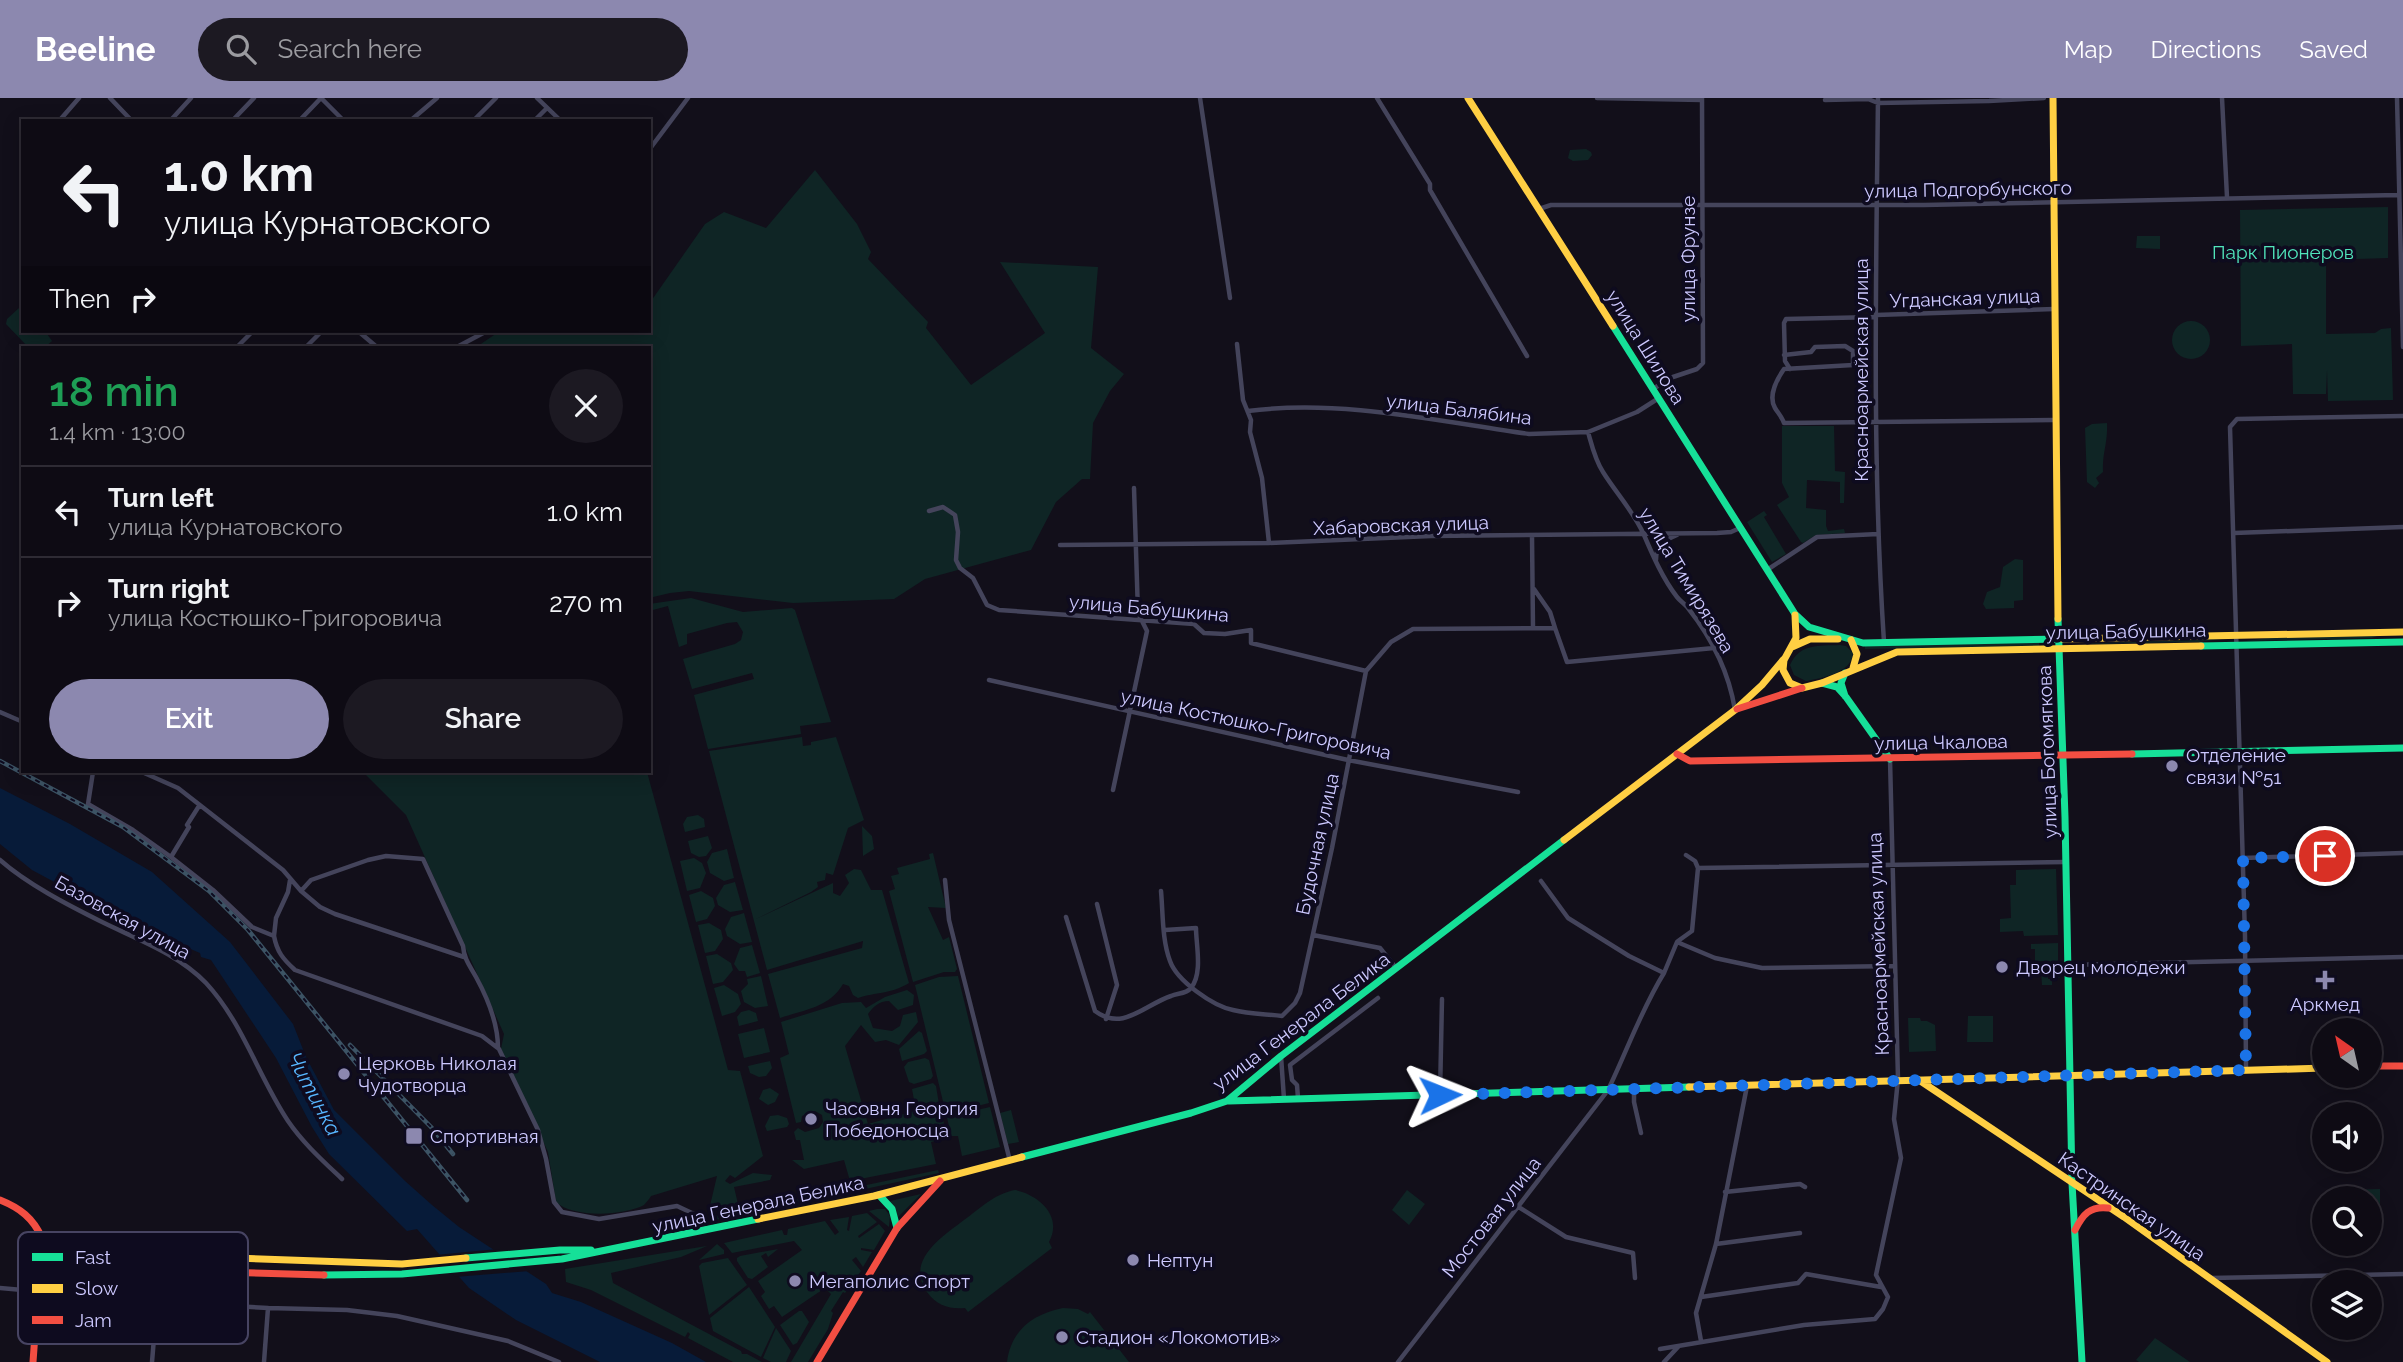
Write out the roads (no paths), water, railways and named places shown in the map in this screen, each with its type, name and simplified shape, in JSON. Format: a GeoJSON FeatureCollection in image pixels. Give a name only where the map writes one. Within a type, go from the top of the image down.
{"type":"FeatureCollection","features":[{"type":"Feature","properties":{"kind":"main road","name":"улица Шилова"},"geometry":{"type":"LineString","coordinates":[[1468,98],[1795,614]]}},
{"type":"Feature","properties":{"kind":"main road","name":"улица Богомягкова"},"geometry":{"type":"LineString","coordinates":[[2053,98],[2054,420],[2072,1183],[2081,1362]]}},
{"type":"Feature","properties":{"kind":"main road"},"geometry":{"type":"LineString","coordinates":[[1795,614],[1810,627],[1851,640],[1857,654],[1853,668]]}},
{"type":"Feature","properties":{"kind":"main road"},"geometry":{"type":"LineString","coordinates":[[1791,647],[1797,637],[1795,614]]}},
{"type":"Feature","properties":{"kind":"main road","name":"улица Бабушкина"},"geometry":{"type":"LineString","coordinates":[[1735,709],[1822,683],[1897,652],[2237,636],[2403,632]]}},
{"type":"Feature","properties":{"kind":"main road"},"geometry":{"type":"LineString","coordinates":[[1791,647],[1810,639],[1851,640]]}},
{"type":"Feature","properties":{"kind":"main road","name":"улица Бабушкина"},"geometry":{"type":"LineString","coordinates":[[1851,640],[1884,643],[2237,645],[2403,642]]}},
{"type":"Feature","properties":{"kind":"main road","name":"улица Генерала Белика"},"geometry":{"type":"LineString","coordinates":[[248,1273],[349,1276],[402,1274],[607,1250],[941,1180],[1227,1101],[1281,1056],[1735,709],[1762,685],[1791,647]]}},
{"type":"Feature","properties":{"kind":"main road"},"geometry":{"type":"LineString","coordinates":[[1783,660],[1786,679],[1794,686],[1802,688]]}},
{"type":"Feature","properties":{"kind":"main road"},"geometry":{"type":"LineString","coordinates":[[1844,673],[1841,683],[1846,697]]}},
{"type":"Feature","properties":{"kind":"main road"},"geometry":{"type":"LineString","coordinates":[[1822,683],[1837,687],[1846,697],[1890,759]]}},
{"type":"Feature","properties":{"kind":"main road","name":"улица Чкалова"},"geometry":{"type":"LineString","coordinates":[[1677,754],[1690,761],[2403,748]]}},
{"type":"Feature","properties":{"kind":"main road"},"geometry":{"type":"LineString","coordinates":[[2382,1066],[2403,1066]]}},
{"type":"Feature","properties":{"kind":"main road"},"geometry":{"type":"LineString","coordinates":[[1227,1101],[2312,1068]]}},
{"type":"Feature","properties":{"kind":"main road","name":"Кастринская улица"},"geometry":{"type":"LineString","coordinates":[[1917,1079],[2109,1208],[2327,1362]]}},
{"type":"Feature","properties":{"kind":"main road"},"geometry":{"type":"LineString","coordinates":[[817,1362],[897,1228],[941,1180]]}},
{"type":"Feature","properties":{"kind":"main road"},"geometry":{"type":"LineString","coordinates":[[878,1195],[892,1206],[897,1228]]}},
{"type":"Feature","properties":{"kind":"main road"},"geometry":{"type":"LineString","coordinates":[[0,1200],[23,1210],[33,1219],[39,1232]]}},
{"type":"Feature","properties":{"kind":"main road"},"geometry":{"type":"LineString","coordinates":[[2074,1232],[2089,1209],[2099,1206],[2109,1208]]}},
{"type":"Feature","properties":{"kind":"main road","name":"улица Генерала Белика"},"geometry":{"type":"LineString","coordinates":[[248,1259],[402,1264],[561,1255]]}},
{"type":"Feature","properties":{"kind":"main road"},"geometry":{"type":"LineString","coordinates":[[33,1362],[34,1344]]}},
{"type":"Feature","properties":{"kind":"street"},"geometry":{"type":"LineString","coordinates":[[61,119],[79,98]]}},
{"type":"Feature","properties":{"kind":"street"},"geometry":{"type":"LineString","coordinates":[[110,98],[130,119]]}},
{"type":"Feature","properties":{"kind":"street"},"geometry":{"type":"LineString","coordinates":[[234,119],[254,98]]}},
{"type":"Feature","properties":{"kind":"street"},"geometry":{"type":"LineString","coordinates":[[301,119],[321,98],[342,119]]}},
{"type":"Feature","properties":{"kind":"street"},"geometry":{"type":"LineString","coordinates":[[412,119],[437,98]]}},
{"type":"Feature","properties":{"kind":"street"},"geometry":{"type":"LineString","coordinates":[[475,119],[496,98]]}},
{"type":"Feature","properties":{"kind":"street"},"geometry":{"type":"LineString","coordinates":[[537,98],[559,119]]}},
{"type":"Feature","properties":{"kind":"street"},"geometry":{"type":"LineString","coordinates":[[651,147],[688,98]]}},
{"type":"Feature","properties":{"kind":"street"},"geometry":{"type":"LineString","coordinates":[[1200,98],[1230,298]]}},
{"type":"Feature","properties":{"kind":"street"},"geometry":{"type":"LineString","coordinates":[[1377,98],[1430,184],[1430,190],[1527,356]]}},
{"type":"Feature","properties":{"kind":"street"},"geometry":{"type":"LineString","coordinates":[[1597,98],[1702,99]]}},
{"type":"Feature","properties":{"kind":"street"},"geometry":{"type":"LineString","coordinates":[[1825,100],[1989,101],[2044,98]]}},
{"type":"Feature","properties":{"kind":"street"},"geometry":{"type":"LineString","coordinates":[[2222,98],[2227,197]]}},
{"type":"Feature","properties":{"kind":"street"},"geometry":{"type":"LineString","coordinates":[[2397,98],[2403,347]]}},
{"type":"Feature","properties":{"kind":"street"},"geometry":{"type":"LineString","coordinates":[[172,119],[187,99]]}},
{"type":"Feature","properties":{"kind":"street","name":"улица Фрунзе"},"geometry":{"type":"LineString","coordinates":[[1653,389],[1670,378],[1697,369],[1703,363],[1702,99]]}},
{"type":"Feature","properties":{"kind":"street","name":"Красноармейская улица"},"geometry":{"type":"LineString","coordinates":[[1878,100],[1878,534],[1884,643]]}},
{"type":"Feature","properties":{"kind":"street"},"geometry":{"type":"LineString","coordinates":[[536,119],[547,107]]}},
{"type":"Feature","properties":{"kind":"street","name":"улица Подгорбунского"},"geometry":{"type":"LineString","coordinates":[[1539,209],[1551,205],[2054,203],[2398,195]]}},
{"type":"Feature","properties":{"kind":"street","name":"Угданская улица"},"geometry":{"type":"LineString","coordinates":[[1784,355],[1784,323],[1787,318],[2054,309]]}},
{"type":"Feature","properties":{"kind":"street"},"geometry":{"type":"LineString","coordinates":[[238,346],[251,333]]}},
{"type":"Feature","properties":{"kind":"street"},"geometry":{"type":"LineString","coordinates":[[307,346],[320,333]]}},
{"type":"Feature","properties":{"kind":"street"},"geometry":{"type":"LineString","coordinates":[[360,333],[372,346]]}},
{"type":"Feature","properties":{"kind":"street"},"geometry":{"type":"LineString","coordinates":[[459,346],[483,333]]}},
{"type":"Feature","properties":{"kind":"street"},"geometry":{"type":"LineString","coordinates":[[1237,344],[1243,400],[1251,421],[1250,432],[1262,478],[1269,543]]}},
{"type":"Feature","properties":{"kind":"street"},"geometry":{"type":"LineString","coordinates":[[1790,369],[1784,355],[1811,352],[1815,347],[1845,346],[1853,351],[1853,365],[1790,369],[1784,369],[1778,378],[1773,397],[1775,408],[1784,423],[2054,420]]}},
{"type":"Feature","properties":{"kind":"street","name":"улица Балябина"},"geometry":{"type":"LineString","coordinates":[[1248,411],[1287,406],[1340,408],[1530,434],[1588,432],[1637,412],[1659,398]]}},
{"type":"Feature","properties":{"kind":"street"},"geometry":{"type":"LineString","coordinates":[[2246,1070],[2243,858],[2230,433],[2232,422],[2237,419],[2403,416]]}},
{"type":"Feature","properties":{"kind":"street","name":"улица Тимирязева"},"geometry":{"type":"LineString","coordinates":[[1588,432],[1603,472],[1644,534],[1676,596],[1688,608],[1714,648],[1732,690],[1735,709]]}},
{"type":"Feature","properties":{"kind":"street"},"geometry":{"type":"LineString","coordinates":[[1113,790],[1147,631],[1138,613],[1134,488]]}},
{"type":"Feature","properties":{"kind":"street","name":"улица Бабушкина"},"geometry":{"type":"LineString","coordinates":[[929,512],[943,507],[955,515],[958,532],[957,560],[960,568],[973,578],[987,605],[999,610],[1194,624],[1204,633],[1225,634],[1251,630],[1251,643],[1366,671]]}},
{"type":"Feature","properties":{"kind":"street"},"geometry":{"type":"LineString","coordinates":[[2234,533],[2403,527]]}},
{"type":"Feature","properties":{"kind":"street","name":"Хабаровская улица"},"geometry":{"type":"LineString","coordinates":[[1060,545],[1269,543],[1431,536],[1679,534],[1731,532],[1741,528]]}},
{"type":"Feature","properties":{"kind":"street"},"geometry":{"type":"LineString","coordinates":[[1656,561],[1660,543],[1679,534]]}},
{"type":"Feature","properties":{"kind":"street"},"geometry":{"type":"LineString","coordinates":[[1767,570],[1817,537],[1878,534]]}},
{"type":"Feature","properties":{"kind":"street"},"geometry":{"type":"LineString","coordinates":[[1532,536],[1533,628]]}},
{"type":"Feature","properties":{"kind":"street"},"geometry":{"type":"LineString","coordinates":[[1532,587],[1550,612],[1567,662],[1714,648]]}},
{"type":"Feature","properties":{"kind":"street"},"geometry":{"type":"LineString","coordinates":[[1366,671],[1391,642],[1413,629],[1555,628]]}},
{"type":"Feature","properties":{"kind":"street","name":"Будочная улица"},"geometry":{"type":"LineString","coordinates":[[1192,987],[1214,1003],[1233,1010],[1282,1016],[1295,1003],[1300,993],[1313,935],[1366,671]]}},
{"type":"Feature","properties":{"kind":"street","name":"улица Костюшко-Григоровича"},"geometry":{"type":"LineString","coordinates":[[989,680],[1348,760],[1518,792]]}},
{"type":"Feature","properties":{"kind":"street"},"geometry":{"type":"LineString","coordinates":[[0,712],[21,721]]}},
{"type":"Feature","properties":{"kind":"street","name":"Красноармейская улица"},"geometry":{"type":"LineString","coordinates":[[1701,1341],[1804,1325],[1875,1319],[1888,1297],[1876,1275],[1901,1158],[1894,1119],[1898,1079],[1890,759]]}},
{"type":"Feature","properties":{"kind":"street"},"geometry":{"type":"LineString","coordinates":[[93,773],[88,804],[133,830],[171,857],[213,890],[252,927],[274,936]]}},
{"type":"Feature","properties":{"kind":"street"},"geometry":{"type":"LineString","coordinates":[[144,773],[178,788],[283,870],[301,891],[320,907],[464,957]]}},
{"type":"Feature","properties":{"kind":"street"},"geometry":{"type":"LineString","coordinates":[[171,857],[199,806]]}},
{"type":"Feature","properties":{"kind":"street"},"geometry":{"type":"LineString","coordinates":[[2243,858],[2403,853]]}},
{"type":"Feature","properties":{"kind":"street"},"geometry":{"type":"LineString","coordinates":[[1541,881],[1568,918],[1629,956],[1664,973],[1677,942],[1692,930],[1698,868],[1695,861],[1686,855]]}},
{"type":"Feature","properties":{"kind":"street"},"geometry":{"type":"LineString","coordinates":[[301,891],[311,880],[368,860],[386,856],[423,859],[463,946],[464,957],[492,1012],[498,1031],[499,1049],[538,1130],[554,1202],[562,1212],[599,1219],[677,1206],[694,1214],[703,1231]]}},
{"type":"Feature","properties":{"kind":"street","name":"Базовская улица"},"geometry":{"type":"LineString","coordinates":[[0,860],[14,872],[100,921],[144,941],[184,964],[206,984],[253,1055],[287,1120],[309,1148],[342,1179]]}},
{"type":"Feature","properties":{"kind":"street"},"geometry":{"type":"LineString","coordinates":[[1698,868],[2066,862]]}},
{"type":"Feature","properties":{"kind":"street"},"geometry":{"type":"LineString","coordinates":[[290,879],[288,892],[276,918],[274,936],[277,949],[295,970],[482,1036],[499,1049]]}},
{"type":"Feature","properties":{"kind":"street"},"geometry":{"type":"LineString","coordinates":[[945,880],[949,920],[1010,1160]]}},
{"type":"Feature","properties":{"kind":"street"},"geometry":{"type":"LineString","coordinates":[[1161,891],[1170,961],[1175,973],[1192,987]]}},
{"type":"Feature","properties":{"kind":"street"},"geometry":{"type":"LineString","coordinates":[[1097,904],[1117,985],[1106,1019]]}},
{"type":"Feature","properties":{"kind":"street"},"geometry":{"type":"LineString","coordinates":[[1066,917],[1095,1011],[1106,1019],[1122,1019],[1192,987],[1197,974],[1196,928],[1165,930]]}},
{"type":"Feature","properties":{"kind":"street"},"geometry":{"type":"LineString","coordinates":[[1313,935],[1380,948],[1396,968]]}},
{"type":"Feature","properties":{"kind":"street"},"geometry":{"type":"LineString","coordinates":[[1677,942],[1715,958],[1762,968],[1894,966]]}},
{"type":"Feature","properties":{"kind":"street"},"geometry":{"type":"LineString","coordinates":[[2068,965],[2403,957]]}},
{"type":"Feature","properties":{"kind":"street","name":"Мостовая улица"},"geometry":{"type":"LineString","coordinates":[[1398,1362],[1608,1090],[1644,1008],[1664,973]]}},
{"type":"Feature","properties":{"kind":"street"},"geometry":{"type":"LineString","coordinates":[[1298,1098],[1290,1065],[1378,998]]}},
{"type":"Feature","properties":{"kind":"street"},"geometry":{"type":"LineString","coordinates":[[1440,1095],[1442,999]]}},
{"type":"Feature","properties":{"kind":"street"},"geometry":{"type":"LineString","coordinates":[[1281,1056],[1284,1099]]}},
{"type":"Feature","properties":{"kind":"street"},"geometry":{"type":"LineString","coordinates":[[1660,1349],[1701,1341],[1696,1313],[1716,1244],[1747,1085]]}},
{"type":"Feature","properties":{"kind":"street"},"geometry":{"type":"LineString","coordinates":[[1634,1089],[1640,1133]]}},
{"type":"Feature","properties":{"kind":"street"},"geometry":{"type":"LineString","coordinates":[[1725,1192],[1800,1184],[1805,1187]]}},
{"type":"Feature","properties":{"kind":"street"},"geometry":{"type":"LineString","coordinates":[[1517,1206],[1566,1237],[1633,1253],[1635,1278]]}},
{"type":"Feature","properties":{"kind":"street"},"geometry":{"type":"LineString","coordinates":[[1716,1244],[1800,1233]]}},
{"type":"Feature","properties":{"kind":"street"},"geometry":{"type":"LineString","coordinates":[[1701,1297],[1798,1283],[1806,1274],[1882,1287]]}},
{"type":"Feature","properties":{"kind":"street"},"geometry":{"type":"LineString","coordinates":[[2208,1278],[2403,1274]]}},
{"type":"Feature","properties":{"kind":"street"},"geometry":{"type":"LineString","coordinates":[[0,1288],[18,1290]]}},
{"type":"Feature","properties":{"kind":"street"},"geometry":{"type":"LineString","coordinates":[[248,1307],[347,1310],[397,1316],[508,1341],[559,1362]]}},
{"type":"Feature","properties":{"kind":"street"},"geometry":{"type":"LineString","coordinates":[[264,1362],[268,1308]]}},
{"type":"Feature","properties":{"kind":"street"},"geometry":{"type":"LineString","coordinates":[[152,1362],[154,1344]]}},
{"type":"Feature","properties":{"kind":"street"},"geometry":{"type":"LineString","coordinates":[[1665,1362],[1678,1346]]}},
{"type":"Feature","properties":{"kind":"water","name":"Читинка"},"geometry":{"type":"Polygon","coordinates":[[[0,788],[70,824],[152,872],[230,942],[293,1024],[306,1057],[334,1110],[405,1181],[459,1227],[546,1284],[552,1293],[581,1302],[672,1343],[706,1362],[600,1362],[516,1320],[469,1288],[417,1229],[407,1231],[329,1154],[276,1058],[211,960],[138,927],[32,870],[0,844],[0,788]]]}},
{"type":"Feature","properties":{"kind":"railway"},"geometry":{"type":"LineString","coordinates":[[0,761],[21,772]]}},
{"type":"Feature","properties":{"kind":"railway"},"geometry":{"type":"LineString","coordinates":[[22,773],[123,827],[209,891],[248,930],[467,1200]]}},
{"type":"Feature","properties":{"kind":"railway"},"geometry":{"type":"LineString","coordinates":[[350,1045],[431,1127],[453,1154]]}},
{"type":"Feature","properties":{"kind":"place","name":"Отделение связи №51"},"geometry":{"type":"Point","coordinates":[2172,766]}},
{"type":"Feature","properties":{"kind":"place","name":"Дворец молодежи"},"geometry":{"type":"Point","coordinates":[2002,967]}},
{"type":"Feature","properties":{"kind":"place","name":"Аркмед"},"geometry":{"type":"Point","coordinates":[2325,980]}},
{"type":"Feature","properties":{"kind":"place","name":"Церковь Николая Чудотворца"},"geometry":{"type":"Point","coordinates":[344,1074]}},
{"type":"Feature","properties":{"kind":"place","name":"Часовня Георгия Победоносца"},"geometry":{"type":"Point","coordinates":[811,1119]}},
{"type":"Feature","properties":{"kind":"place","name":"Спортивная"},"geometry":{"type":"Point","coordinates":[414,1136]}},
{"type":"Feature","properties":{"kind":"place","name":"Нептун"},"geometry":{"type":"Point","coordinates":[1133,1260]}},
{"type":"Feature","properties":{"kind":"place","name":"Мегаполис Спорт"},"geometry":{"type":"Point","coordinates":[795,1281]}},
{"type":"Feature","properties":{"kind":"place","name":"Стадион «Локомотив»"},"geometry":{"type":"Point","coordinates":[1062,1337]}},
{"type":"Feature","properties":{"kind":"park label","name":"Парк Пионеров"},"geometry":{"type":"Point","coordinates":[2283,252]}}]}
